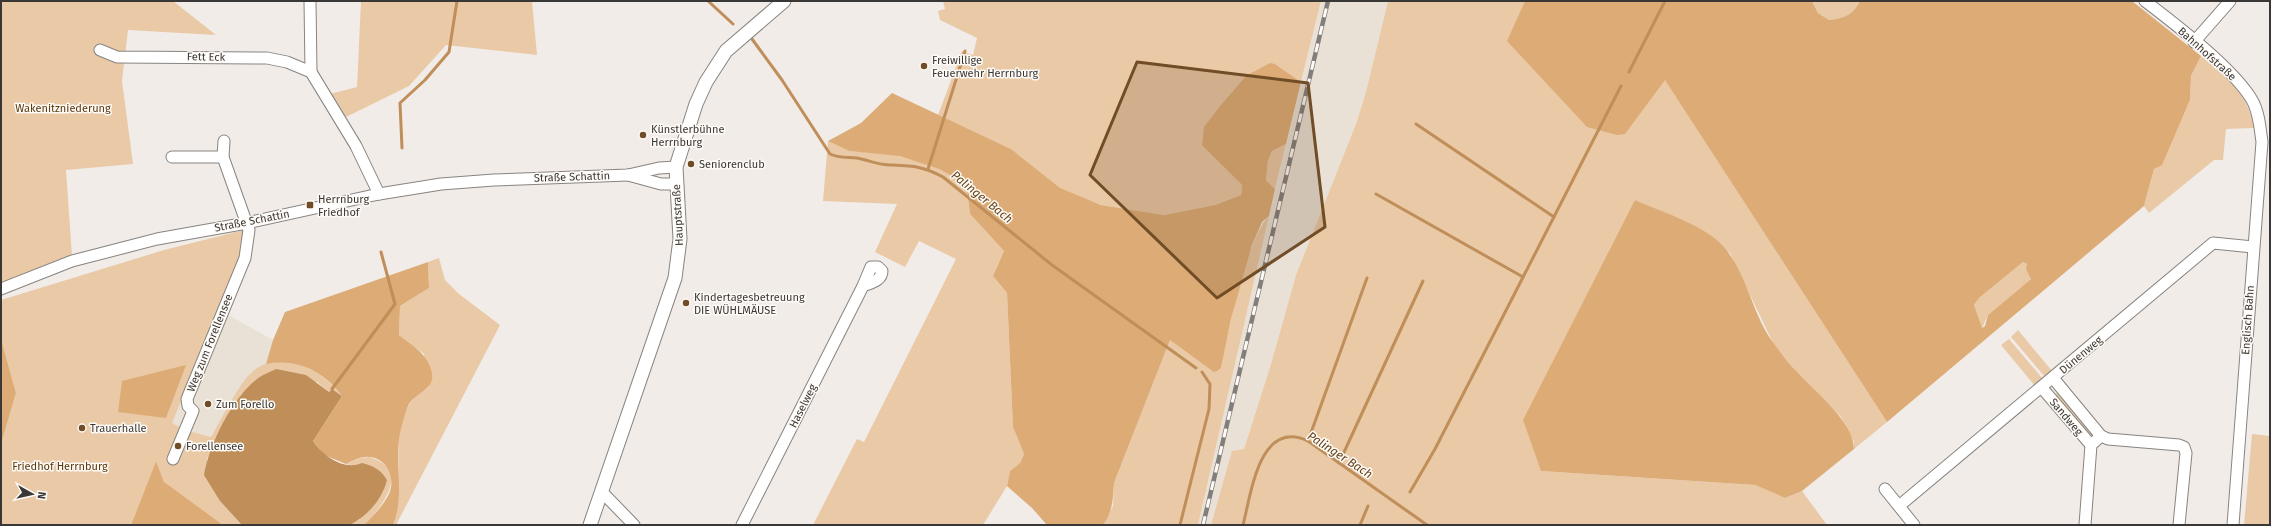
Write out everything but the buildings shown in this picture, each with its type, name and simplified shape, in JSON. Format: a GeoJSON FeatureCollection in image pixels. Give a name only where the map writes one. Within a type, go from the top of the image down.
{"type":"FeatureCollection","features":[{"type":"Feature","properties":{"kind":"main road","name":"Hauptstraße"},"geometry":{"type":"LineString","coordinates":[[590,525],[675,278],[680,239],[675,184],[676,167],[696,104],[716,64],[737,40],[784,1]]}},
{"type":"Feature","properties":{"kind":"street"},"geometry":{"type":"LineString","coordinates":[[310,1],[311,72],[356,146],[378,194]]}},
{"type":"Feature","properties":{"kind":"street","name":"Bahnhofstraße"},"geometry":{"type":"LineString","coordinates":[[2145,1],[2241,84],[2253,101],[2257,115]]}},
{"type":"Feature","properties":{"kind":"street"},"geometry":{"type":"LineString","coordinates":[[2194,42],[2230,1]]}},
{"type":"Feature","properties":{"kind":"street","name":"Fett Eck"},"geometry":{"type":"LineString","coordinates":[[100,50],[117,57],[267,58],[287,62],[311,72]]}},
{"type":"Feature","properties":{"kind":"street","name":"Englisch Bahn"},"geometry":{"type":"LineString","coordinates":[[2232,525],[2262,142],[2257,115]]}},
{"type":"Feature","properties":{"kind":"street"},"geometry":{"type":"LineString","coordinates":[[224,141],[223,157],[247,223]]}},
{"type":"Feature","properties":{"kind":"street"},"geometry":{"type":"LineString","coordinates":[[172,156],[223,157]]}},
{"type":"Feature","properties":{"kind":"street","name":"Straße Schattin"},"geometry":{"type":"LineString","coordinates":[[628,175],[636,172],[676,167]]}},
{"type":"Feature","properties":{"kind":"street","name":"Straße Schattin"},"geometry":{"type":"LineString","coordinates":[[1,289],[72,261],[157,239],[247,223],[378,194],[442,184],[494,180],[628,175],[661,184],[675,184]]}},
{"type":"Feature","properties":{"kind":"street","name":"Weg zum Forellensee"},"geometry":{"type":"LineString","coordinates":[[173,459],[193,411],[188,406],[187,399],[244,258],[249,237],[247,223]]}},
{"type":"Feature","properties":{"kind":"street","name":"Dünenweg"},"geometry":{"type":"LineString","coordinates":[[1899,506],[2213,244],[2253,247]]}},
{"type":"Feature","properties":{"kind":"street","name":"Haselweg"},"geometry":{"type":"LineString","coordinates":[[742,525],[863,286]]}},
{"type":"Feature","properties":{"kind":"street","name":"Sandweg"},"geometry":{"type":"LineString","coordinates":[[2053,378],[2101,436]]}},
{"type":"Feature","properties":{"kind":"street","name":"Sandweg"},"geometry":{"type":"LineString","coordinates":[[2042,388],[2091,445]]}},
{"type":"Feature","properties":{"kind":"street"},"geometry":{"type":"LineString","coordinates":[[2085,525],[2091,445],[2101,436],[2108,439],[2179,445],[2184,447],[2186,453],[2179,525]]}},
{"type":"Feature","properties":{"kind":"street"},"geometry":{"type":"LineString","coordinates":[[1885,489],[1914,525]]}},
{"type":"Feature","properties":{"kind":"street"},"geometry":{"type":"LineString","coordinates":[[602,492],[634,525]]}},
{"type":"Feature","properties":{"kind":"highlighted area"},"geometry":{"type":"Polygon","coordinates":[[[1137,62],[1308,83],[1325,227],[1217,298],[1090,175],[1137,62]]]}},
{"type":"Feature","properties":{"kind":"shaded area"},"geometry":{"type":"Polygon","coordinates":[[[1321,1],[1388,1],[1366,92],[1356,124],[1296,275],[1271,364],[1244,449],[1221,495],[1211,525],[1198,525],[1269,216],[1321,1]]]}},
{"type":"Feature","properties":{"kind":"shaded area"},"geometry":{"type":"Polygon","coordinates":[[[1525,1],[1812,1],[1818,13],[1829,20],[1848,15],[1854,10],[1860,1],[2132,1],[2201,56],[2191,76],[2190,100],[2162,165],[2154,169],[2144,206],[1887,422],[1665,80],[1625,134],[1617,135],[1587,127],[1507,41],[1525,1]],[[2023,262],[1979,298],[1974,305],[1982,328],[1985,326],[1988,315],[2031,279],[2026,269],[2027,264],[2023,262]]]}},
{"type":"Feature","properties":{"kind":"shaded area"},"geometry":{"type":"Polygon","coordinates":[[[1270,63],[1275,64],[1301,82],[1286,144],[1272,151],[1268,161],[1266,180],[1275,189],[1269,216],[1262,222],[1252,245],[1231,319],[1221,368],[1214,372],[1170,340],[1114,483],[1112,505],[1109,515],[1103,525],[1047,525],[1032,508],[1007,486],[1010,471],[1020,463],[1024,454],[1013,427],[1007,293],[993,276],[1004,251],[970,214],[966,184],[939,169],[900,156],[849,151],[828,141],[861,123],[892,93],[1011,149],[1060,188],[1101,205],[1164,215],[1215,205],[1241,195],[1242,185],[1202,145],[1204,127],[1246,76],[1270,63]]]}},
{"type":"Feature","properties":{"kind":"shaded area"},"geometry":{"type":"Polygon","coordinates":[[[1635,200],[1668,213],[1701,229],[1719,242],[1736,265],[1743,278],[1760,320],[1775,345],[1795,370],[1832,408],[1848,428],[1854,449],[1802,491],[1785,498],[1755,485],[1541,471],[1523,420],[1635,200]]]}},
{"type":"Feature","properties":{"kind":"shaded area"},"geometry":{"type":"Polygon","coordinates":[[[428,262],[429,288],[400,306],[399,335],[415,347],[427,361],[432,373],[432,379],[427,388],[408,406],[403,420],[398,453],[399,501],[393,525],[364,525],[381,507],[389,494],[391,482],[385,465],[375,458],[369,457],[363,457],[346,464],[324,455],[313,441],[342,396],[327,380],[308,368],[288,363],[266,364],[273,340],[285,312],[428,262]]]}},
{"type":"Feature","properties":{"kind":"shaded area"},"geometry":{"type":"Polygon","coordinates":[[[218,309],[273,340],[266,364],[251,372],[211,437],[185,430],[171,423],[218,309]]]}},
{"type":"Feature","properties":{"kind":"shaded area"},"geometry":{"type":"Polygon","coordinates":[[[1,339],[16,393],[1,444],[1,339]]]}},
{"type":"Feature","properties":{"kind":"shaded area"},"geometry":{"type":"Polygon","coordinates":[[[186,365],[166,418],[118,412],[122,381],[186,365]]]}},
{"type":"Feature","properties":{"kind":"shaded area","name":"Forellensee"},"geometry":{"type":"Polygon","coordinates":[[[276,369],[306,375],[329,392],[332,389],[342,396],[313,441],[322,452],[334,461],[348,465],[362,463],[380,471],[387,480],[378,501],[368,512],[350,525],[242,525],[220,501],[204,475],[216,436],[239,398],[257,379],[276,369]]]}},
{"type":"Feature","properties":{"kind":"shaded area"},"geometry":{"type":"Polygon","coordinates":[[[156,461],[164,482],[223,525],[131,525],[156,461]]]}},
{"type":"Feature","properties":{"kind":"green space","name":"Wakenitzniederung"},"geometry":{"type":"Polygon","coordinates":[[[1,1],[173,1],[216,35],[128,30],[122,81],[133,164],[66,170],[72,256],[1,285],[1,1]]]}},
{"type":"Feature","properties":{"kind":"green space"},"geometry":{"type":"Polygon","coordinates":[[[361,1],[532,1],[537,55],[446,45],[409,86],[346,117],[330,94],[357,87],[361,1]]]}},
{"type":"Feature","properties":{"kind":"green space"},"geometry":{"type":"Polygon","coordinates":[[[943,1],[1321,1],[1301,82],[1275,64],[1203,145],[1242,185],[1241,195],[1215,205],[1164,215],[1101,205],[1060,189],[1011,149],[938,115],[962,51],[973,55],[977,38],[940,20],[938,11],[945,9],[943,1]]]}},
{"type":"Feature","properties":{"kind":"green space"},"geometry":{"type":"Polygon","coordinates":[[[1388,1],[1525,1],[1508,41],[1648,100],[1665,79],[1887,422],[1854,449],[1854,442],[1841,417],[1797,373],[1773,343],[1730,253],[1675,218],[1635,200],[1541,471],[1755,485],[1785,498],[1802,491],[1827,525],[1211,525],[1232,451],[1244,449],[1271,364],[1296,275],[1356,124],[1366,92],[1388,1]]]}},
{"type":"Feature","properties":{"kind":"green space"},"geometry":{"type":"Polygon","coordinates":[[[1812,1],[1860,1],[1851,13],[1829,20],[1818,13],[1812,1]]]}},
{"type":"Feature","properties":{"kind":"green space"},"geometry":{"type":"Polygon","coordinates":[[[2201,56],[2227,79],[2241,95],[2251,115],[2254,128],[2226,129],[2223,160],[2214,160],[2149,213],[2144,206],[2154,169],[2162,164],[2190,100],[2191,76],[2201,56]]]}},
{"type":"Feature","properties":{"kind":"green space"},"geometry":{"type":"Polygon","coordinates":[[[828,141],[849,151],[900,155],[939,169],[966,184],[970,214],[1004,251],[993,276],[1007,293],[1013,427],[1024,454],[1020,463],[1010,471],[1007,486],[983,525],[813,525],[857,439],[864,442],[956,259],[919,241],[905,267],[875,252],[897,204],[823,201],[828,141]]]}},
{"type":"Feature","properties":{"kind":"green space"},"geometry":{"type":"Polygon","coordinates":[[[1286,144],[1275,189],[1266,180],[1268,161],[1272,151],[1286,144]]]}},
{"type":"Feature","properties":{"kind":"green space"},"geometry":{"type":"Polygon","coordinates":[[[1269,216],[1198,525],[1103,525],[1113,506],[1114,483],[1170,340],[1221,368],[1233,311],[1246,265],[1253,245],[1261,228],[1269,216]]]}},
{"type":"Feature","properties":{"kind":"green space","name":"Friedhof Herrnburg"},"geometry":{"type":"Polygon","coordinates":[[[244,230],[240,257],[172,423],[185,430],[211,437],[236,393],[247,377],[263,365],[275,362],[288,362],[313,370],[334,386],[342,396],[332,389],[329,392],[317,382],[242,393],[207,459],[220,501],[242,525],[223,525],[176,492],[164,482],[156,461],[131,525],[1,525],[1,444],[16,393],[1,339],[1,300],[164,250],[244,230]]]}},
{"type":"Feature","properties":{"kind":"green space"},"geometry":{"type":"Polygon","coordinates":[[[439,258],[445,280],[459,294],[500,325],[396,525],[393,525],[399,495],[399,449],[403,419],[410,402],[429,387],[424,354],[399,335],[400,306],[429,288],[428,262],[439,258]]]}},
{"type":"Feature","properties":{"kind":"green space"},"geometry":{"type":"Polygon","coordinates":[[[2023,262],[2027,264],[2031,279],[1988,315],[1982,328],[1980,326],[1974,305],[1979,298],[2023,262]]]}},
{"type":"Feature","properties":{"kind":"green space"},"geometry":{"type":"Polygon","coordinates":[[[2018,330],[2052,371],[2045,377],[2011,337],[2018,330]]]}},
{"type":"Feature","properties":{"kind":"green space"},"geometry":{"type":"Polygon","coordinates":[[[2009,339],[2043,379],[2035,386],[2001,345],[2009,339]]]}},
{"type":"Feature","properties":{"kind":"green space"},"geometry":{"type":"Polygon","coordinates":[[[2058,393],[2093,431],[2092,437],[2056,398],[2056,394],[2058,393]]]}},
{"type":"Feature","properties":{"kind":"green space"},"geometry":{"type":"Polygon","coordinates":[[[2252,434],[2270,436],[2270,525],[2244,525],[2252,434]]]}},
{"type":"Feature","properties":{"kind":"green space"},"geometry":{"type":"Polygon","coordinates":[[[369,457],[382,463],[389,470],[391,479],[390,488],[379,508],[364,525],[350,525],[360,519],[355,466],[346,464],[360,458],[369,457]]]}},
{"type":"Feature","properties":{"kind":"waterway"},"geometry":{"type":"LineString","coordinates":[[402,148],[400,103],[425,80],[449,52],[457,1]]}},
{"type":"Feature","properties":{"kind":"waterway","name":"Palinger Bach"},"geometry":{"type":"LineString","coordinates":[[708,1],[733,24]]}},
{"type":"Feature","properties":{"kind":"waterway"},"geometry":{"type":"LineString","coordinates":[[1629,72],[1665,1]]}},
{"type":"Feature","properties":{"kind":"waterway","name":"Palinger Bach"},"geometry":{"type":"LineString","coordinates":[[752,39],[782,80],[830,154],[839,157],[857,158],[886,165],[918,167],[943,177],[1052,265],[1196,368]]}},
{"type":"Feature","properties":{"kind":"waterway"},"geometry":{"type":"LineString","coordinates":[[928,169],[965,51]]}},
{"type":"Feature","properties":{"kind":"waterway"},"geometry":{"type":"LineString","coordinates":[[1410,492],[1435,449],[1621,86]]}},
{"type":"Feature","properties":{"kind":"waterway"},"geometry":{"type":"LineString","coordinates":[[1416,124],[1554,217]]}},
{"type":"Feature","properties":{"kind":"waterway"},"geometry":{"type":"LineString","coordinates":[[1376,194],[1523,277]]}},
{"type":"Feature","properties":{"kind":"waterway"},"geometry":{"type":"LineString","coordinates":[[332,389],[395,304],[381,252]]}},
{"type":"Feature","properties":{"kind":"waterway"},"geometry":{"type":"LineString","coordinates":[[1308,441],[1367,278]]}},
{"type":"Feature","properties":{"kind":"waterway"},"geometry":{"type":"LineString","coordinates":[[1339,463],[1423,281]]}},
{"type":"Feature","properties":{"kind":"waterway"},"geometry":{"type":"LineString","coordinates":[[1180,525],[1209,409],[1210,384],[1202,372]]}},
{"type":"Feature","properties":{"kind":"waterway","name":"Palinger Bach"},"geometry":{"type":"LineString","coordinates":[[1243,525],[1254,479],[1260,463],[1268,450],[1278,440],[1291,437],[1308,441],[1427,525]]}},
{"type":"Feature","properties":{"kind":"waterway"},"geometry":{"type":"LineString","coordinates":[[1360,525],[1368,506]]}},
{"type":"Feature","properties":{"kind":"railway"},"geometry":{"type":"LineString","coordinates":[[1203,525],[1328,1]]}},
{"type":"Feature","properties":{"kind":"place","name":"Freiwillige Feuerwehr Herrnburg"},"geometry":{"type":"Point","coordinates":[924,66]}},
{"type":"Feature","properties":{"kind":"place","name":"Künstlerbühne Herrnburg"},"geometry":{"type":"Point","coordinates":[643,135]}},
{"type":"Feature","properties":{"kind":"place","name":"Seniorenclub"},"geometry":{"type":"Point","coordinates":[691,164]}},
{"type":"Feature","properties":{"kind":"place","name":"Herrnburg Friedhof"},"geometry":{"type":"Point","coordinates":[310,205]}},
{"type":"Feature","properties":{"kind":"place","name":"Kindertagesbetreuung DIE WÜHLMÄUSE"},"geometry":{"type":"Point","coordinates":[686,303]}},
{"type":"Feature","properties":{"kind":"place","name":"Zum Forello"},"geometry":{"type":"Point","coordinates":[208,404]}},
{"type":"Feature","properties":{"kind":"place","name":"Trauerhalle"},"geometry":{"type":"Point","coordinates":[82,428]}},
{"type":"Feature","properties":{"kind":"place","name":"Forellensee"},"geometry":{"type":"Point","coordinates":[178,446]}}]}
